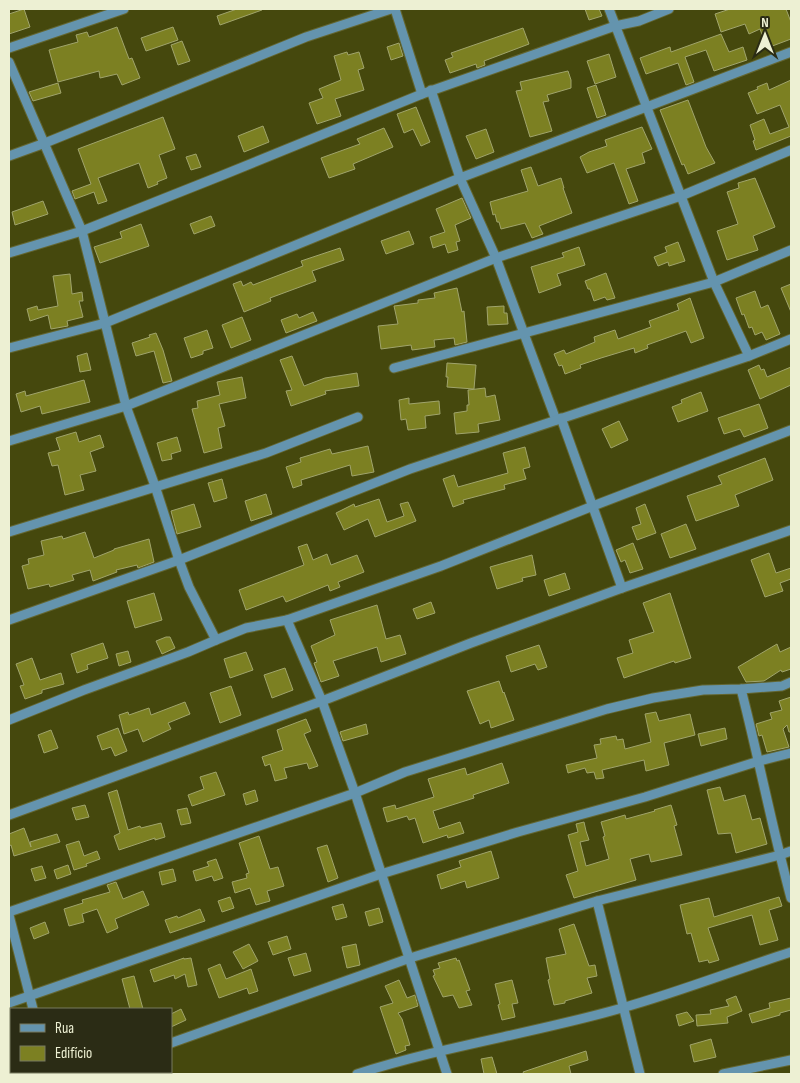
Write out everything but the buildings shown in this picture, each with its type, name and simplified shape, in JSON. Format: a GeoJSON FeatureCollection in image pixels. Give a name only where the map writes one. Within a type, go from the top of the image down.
{"type":"FeatureCollection","features":[{"type":"Feature","properties":{"kind":"street"},"geometry":{"type":"LineString","coordinates":[[9,48],[124,9]]}},
{"type":"Feature","properties":{"kind":"street"},"geometry":{"type":"LineString","coordinates":[[9,156],[306,37],[391,9]]}},
{"type":"Feature","properties":{"kind":"street"},"geometry":{"type":"LineString","coordinates":[[395,9],[460,178],[496,258],[622,588]]}},
{"type":"Feature","properties":{"kind":"street"},"geometry":{"type":"LineString","coordinates":[[609,9],[714,282],[749,356]]}},
{"type":"Feature","properties":{"kind":"street"},"geometry":{"type":"LineString","coordinates":[[9,253],[82,230],[223,176],[427,92],[615,26],[639,22],[669,9]]}},
{"type":"Feature","properties":{"kind":"street"},"geometry":{"type":"LineString","coordinates":[[9,348],[105,323],[460,178],[791,52]]}},
{"type":"Feature","properties":{"kind":"street"},"geometry":{"type":"LineString","coordinates":[[9,62],[82,230],[126,406],[179,560],[216,640]]}},
{"type":"Feature","properties":{"kind":"street"},"geometry":{"type":"LineString","coordinates":[[9,441],[126,406],[496,258],[681,196],[791,150]]}},
{"type":"Feature","properties":{"kind":"street"},"geometry":{"type":"LineString","coordinates":[[394,368],[714,282],[791,250]]}},
{"type":"Feature","properties":{"kind":"street"},"geometry":{"type":"LineString","coordinates":[[9,620],[179,560],[410,469],[749,356],[791,339]]}},
{"type":"Feature","properties":{"kind":"street"},"geometry":{"type":"LineString","coordinates":[[9,532],[266,453],[358,417]]}},
{"type":"Feature","properties":{"kind":"street"},"geometry":{"type":"LineString","coordinates":[[9,720],[246,628],[287,620],[441,566],[791,430]]}},
{"type":"Feature","properties":{"kind":"street"},"geometry":{"type":"LineString","coordinates":[[9,815],[322,701],[471,642],[791,530]]}},
{"type":"Feature","properties":{"kind":"street"},"geometry":{"type":"LineString","coordinates":[[287,620],[322,701],[355,793],[447,1074]]}},
{"type":"Feature","properties":{"kind":"street"},"geometry":{"type":"LineString","coordinates":[[33,1008],[9,913],[355,793],[405,772],[607,709],[653,698],[703,690],[782,686],[791,682]]}},
{"type":"Feature","properties":{"kind":"street"},"geometry":{"type":"LineString","coordinates":[[742,689],[791,898]]}},
{"type":"Feature","properties":{"kind":"street"},"geometry":{"type":"LineString","coordinates":[[9,1003],[381,874],[518,832],[646,797],[759,761],[791,753]]}},
{"type":"Feature","properties":{"kind":"street"},"geometry":{"type":"LineString","coordinates":[[172,1043],[410,958],[597,901],[780,855],[791,850]]}},
{"type":"Feature","properties":{"kind":"street"},"geometry":{"type":"LineString","coordinates":[[597,901],[640,1074]]}},
{"type":"Feature","properties":{"kind":"street"},"geometry":{"type":"LineString","coordinates":[[357,1074],[441,1051],[623,1008],[791,952]]}},
{"type":"Feature","properties":{"kind":"street"},"geometry":{"type":"LineString","coordinates":[[722,1074],[791,1060]]}}]}
